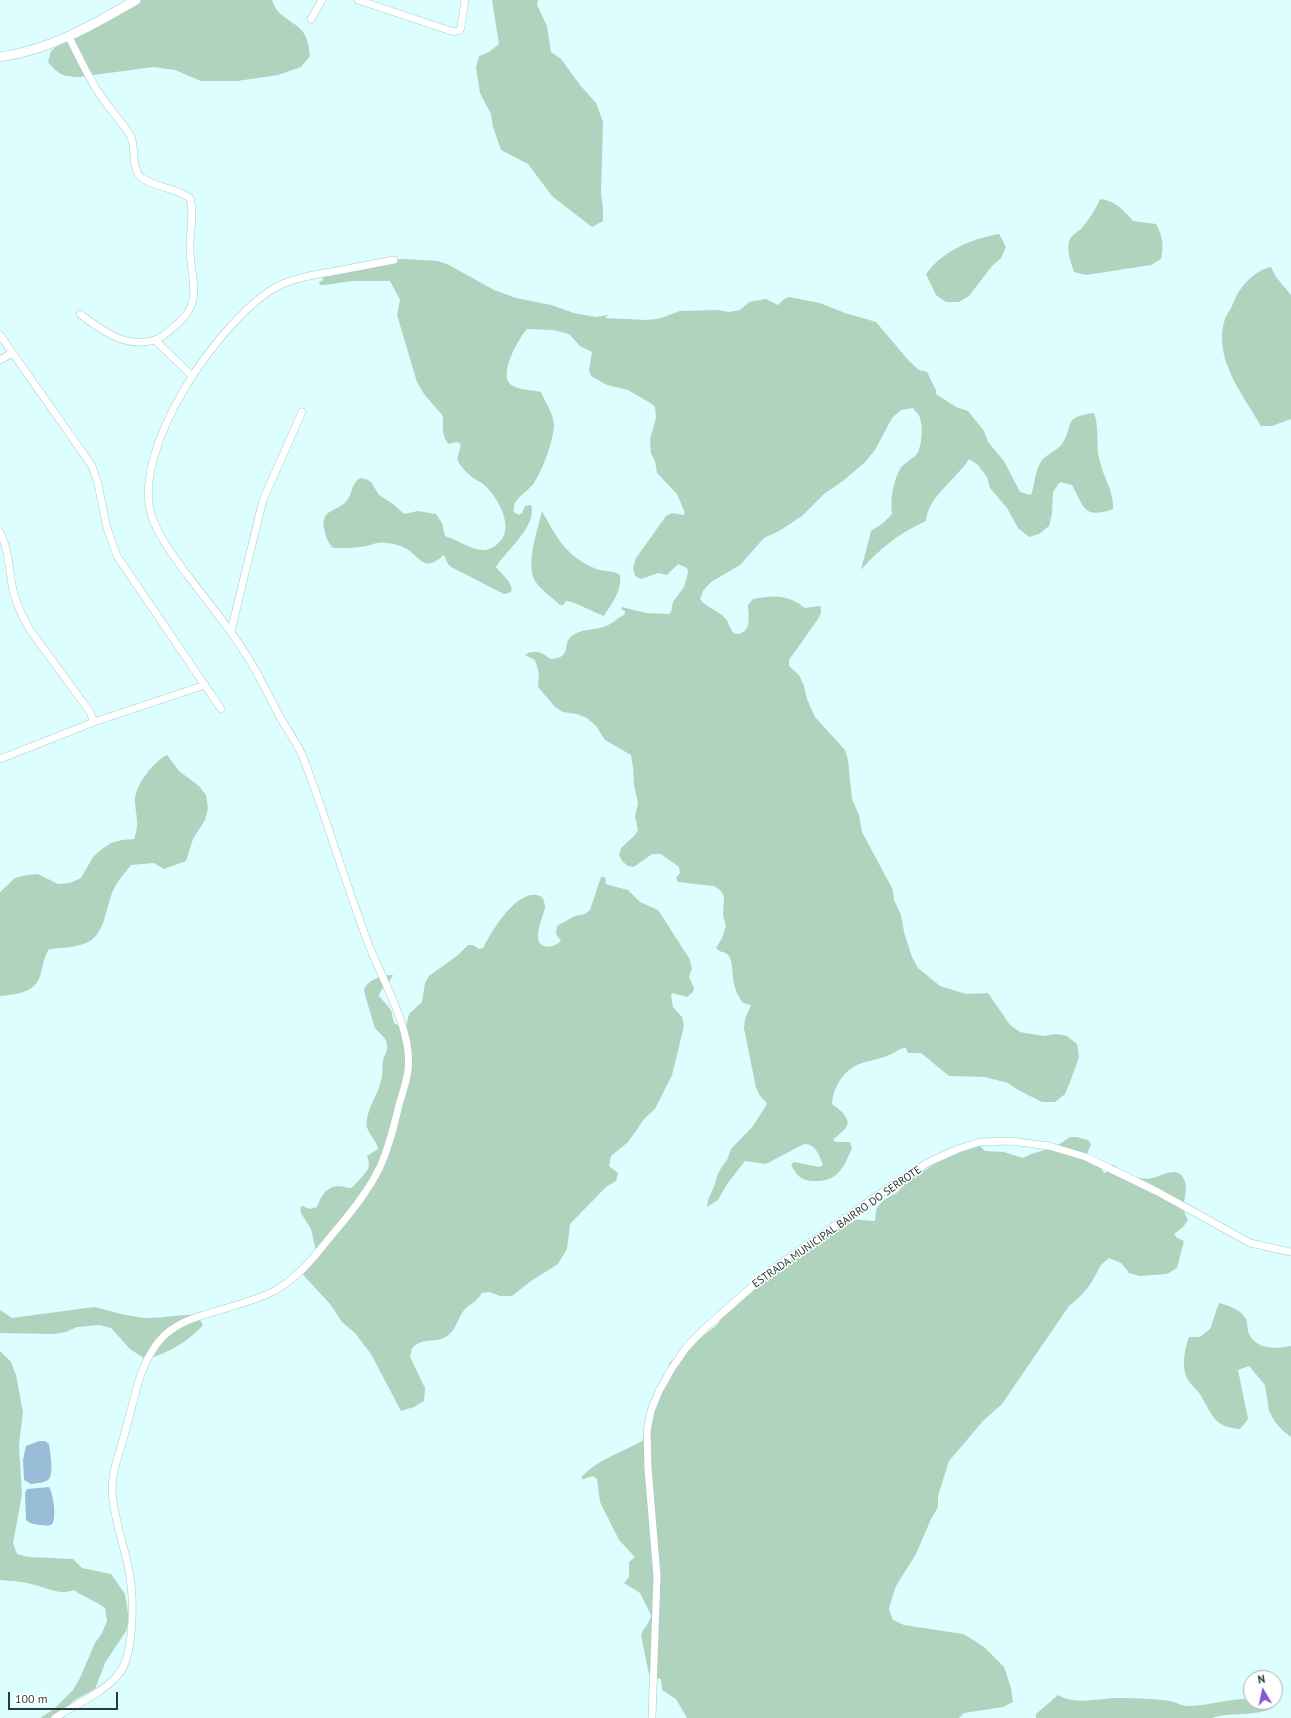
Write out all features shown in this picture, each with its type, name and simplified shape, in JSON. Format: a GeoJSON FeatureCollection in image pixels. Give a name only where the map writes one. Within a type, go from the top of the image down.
{"type":"FeatureCollection","features":[{"type":"Feature","properties":{"kind":"main road"},"geometry":{"type":"LineString","coordinates":[[0,57],[34,50],[69,37],[136,0]]}},
{"type":"Feature","properties":{"kind":"street"},"geometry":{"type":"LineString","coordinates":[[311,19],[322,0]]}},
{"type":"Feature","properties":{"kind":"street"},"geometry":{"type":"LineString","coordinates":[[358,0],[454,32],[460,30],[465,0]]}},
{"type":"Feature","properties":{"kind":"street"},"geometry":{"type":"LineString","coordinates":[[69,37],[94,86],[130,135],[134,147],[138,174],[142,178],[164,188],[186,195],[190,198],[191,202],[190,263],[193,298],[191,309],[183,319],[155,340],[140,342],[123,340],[110,335],[80,314]]}},
{"type":"Feature","properties":{"kind":"street"},"geometry":{"type":"LineString","coordinates":[[55,1718],[112,1682],[120,1673],[127,1660],[132,1622],[131,1582],[116,1515],[112,1485],[114,1469],[143,1366],[151,1351],[166,1334],[179,1325],[198,1316],[266,1296],[297,1276],[309,1263],[350,1214],[366,1192],[380,1168],[391,1139],[408,1069],[408,1050],[405,1031],[370,947],[302,753],[281,719],[260,676],[232,631],[190,578],[164,540],[151,515],[149,499],[151,465],[158,445],[191,375],[222,336],[253,304],[275,288],[290,281],[394,260]]}},
{"type":"Feature","properties":{"kind":"street"},"geometry":{"type":"LineString","coordinates":[[0,335],[92,466],[98,484],[107,528],[117,556],[221,709]]}},
{"type":"Feature","properties":{"kind":"street"},"geometry":{"type":"LineString","coordinates":[[155,340],[191,375]]}},
{"type":"Feature","properties":{"kind":"street"},"geometry":{"type":"LineString","coordinates":[[0,360],[12,353]]}},
{"type":"Feature","properties":{"kind":"street"},"geometry":{"type":"LineString","coordinates":[[232,631],[263,500],[302,412]]}},
{"type":"Feature","properties":{"kind":"street"},"geometry":{"type":"LineString","coordinates":[[0,532],[8,556],[16,602],[22,615],[30,630],[90,712],[94,722]]}},
{"type":"Feature","properties":{"kind":"street"},"geometry":{"type":"LineString","coordinates":[[0,758],[94,722],[204,685]]}},
{"type":"Feature","properties":{"kind":"street","name":"ESTRADA MUNICIPAL BAIRRO DO SERROTE"},"geometry":{"type":"LineString","coordinates":[[652,1718],[658,1576],[648,1468],[647,1431],[651,1411],[665,1379],[686,1348],[704,1329],[770,1271],[898,1181],[930,1162],[958,1149],[980,1142],[1011,1141],[1049,1146],[1086,1157],[1158,1192],[1250,1243],[1291,1252]]}},
{"type":"Feature","properties":{"kind":"green space"},"geometry":{"type":"Polygon","coordinates":[[[135,0],[272,0],[278,11],[303,32],[309,47],[310,56],[301,67],[278,75],[237,81],[201,81],[175,70],[153,67],[73,77],[61,74],[48,62],[51,51],[61,43],[82,35],[122,11],[135,0]]]}},
{"type":"Feature","properties":{"kind":"green space"},"geometry":{"type":"Polygon","coordinates":[[[492,0],[538,0],[537,5],[547,26],[551,52],[561,59],[580,85],[596,103],[603,122],[601,193],[603,221],[592,227],[552,196],[528,164],[501,150],[493,127],[491,114],[480,93],[476,67],[479,56],[489,52],[499,44],[492,0]]]}},
{"type":"Feature","properties":{"kind":"green space"},"geometry":{"type":"Polygon","coordinates":[[[1100,199],[1110,201],[1123,210],[1133,221],[1156,224],[1162,241],[1161,259],[1151,265],[1086,275],[1074,272],[1068,249],[1070,240],[1072,236],[1085,225],[1100,199]]]}},
{"type":"Feature","properties":{"kind":"green space"},"geometry":{"type":"Polygon","coordinates":[[[999,234],[1006,247],[1001,258],[992,266],[969,296],[959,302],[946,302],[936,295],[926,274],[941,258],[968,243],[999,234]]]}},
{"type":"Feature","properties":{"kind":"green space"},"geometry":{"type":"Polygon","coordinates":[[[403,259],[438,261],[449,265],[494,290],[516,298],[551,305],[574,313],[595,317],[608,315],[605,318],[646,320],[658,319],[680,311],[717,310],[729,312],[740,310],[749,302],[766,299],[778,305],[784,299],[789,297],[820,303],[845,313],[876,322],[909,361],[919,370],[927,372],[936,390],[936,394],[956,407],[968,411],[984,431],[988,442],[1004,461],[1020,492],[1031,495],[1036,472],[1042,460],[1062,444],[1073,419],[1094,413],[1097,425],[1099,456],[1112,496],[1113,509],[1096,513],[1090,512],[1082,505],[1072,485],[1060,482],[1053,492],[1052,514],[1049,526],[1039,534],[1029,537],[1018,528],[1007,508],[990,488],[987,477],[978,465],[969,459],[937,496],[928,512],[926,521],[908,530],[891,542],[875,555],[861,570],[871,531],[883,523],[892,514],[891,503],[893,491],[900,469],[918,452],[920,444],[922,426],[919,415],[913,408],[901,410],[892,418],[875,450],[864,463],[843,481],[825,493],[802,516],[779,531],[764,538],[740,565],[711,582],[703,591],[700,599],[705,605],[722,615],[732,630],[738,634],[747,628],[749,621],[748,605],[753,599],[774,596],[792,600],[805,608],[821,607],[821,613],[818,619],[789,660],[789,666],[799,675],[815,717],[845,750],[848,760],[852,799],[859,815],[862,832],[893,890],[894,900],[901,915],[904,932],[912,957],[918,968],[940,986],[966,994],[988,993],[1010,1025],[1020,1032],[1043,1036],[1056,1034],[1067,1036],[1077,1044],[1079,1057],[1070,1082],[1065,1094],[1055,1102],[1042,1102],[1018,1090],[1008,1083],[985,1077],[949,1076],[921,1053],[908,1053],[906,1048],[902,1048],[885,1057],[861,1063],[853,1067],[841,1078],[838,1083],[832,1104],[844,1114],[848,1123],[845,1129],[833,1140],[836,1142],[850,1142],[852,1148],[846,1162],[834,1177],[821,1181],[812,1181],[799,1176],[795,1172],[791,1165],[794,1162],[819,1167],[823,1165],[814,1148],[808,1144],[804,1144],[766,1164],[745,1161],[727,1184],[718,1200],[707,1207],[717,1176],[727,1160],[731,1149],[753,1126],[767,1104],[760,1096],[756,1088],[744,1028],[745,1019],[751,1005],[743,1003],[737,994],[734,984],[732,964],[729,956],[716,948],[722,938],[726,926],[723,915],[724,896],[720,890],[714,886],[678,882],[676,878],[680,873],[679,867],[661,854],[652,854],[634,867],[628,866],[622,861],[619,855],[621,848],[635,835],[638,830],[635,817],[638,803],[634,785],[631,755],[605,740],[596,726],[587,718],[577,714],[563,712],[555,707],[538,687],[539,673],[535,660],[525,655],[532,652],[538,652],[550,659],[562,656],[566,650],[567,642],[573,635],[609,625],[625,614],[625,611],[621,609],[622,607],[646,613],[669,614],[671,612],[673,602],[684,587],[688,573],[687,568],[678,564],[667,575],[658,573],[641,579],[635,576],[633,568],[636,558],[666,516],[672,513],[683,515],[685,513],[677,494],[657,473],[655,461],[651,453],[650,439],[656,418],[655,407],[628,390],[607,385],[591,376],[589,370],[592,352],[580,346],[569,334],[553,330],[527,329],[511,355],[508,364],[507,379],[510,384],[517,388],[541,392],[551,413],[554,426],[547,456],[534,483],[515,503],[514,512],[519,515],[522,513],[525,506],[531,505],[532,513],[530,521],[520,538],[496,567],[509,582],[512,589],[511,592],[504,594],[451,567],[444,555],[432,563],[428,563],[420,560],[407,549],[391,544],[380,543],[361,547],[333,548],[325,534],[325,517],[328,513],[345,503],[350,496],[355,483],[360,478],[371,482],[379,495],[393,504],[404,514],[418,511],[436,514],[442,523],[445,536],[475,549],[489,549],[495,546],[502,539],[505,532],[504,517],[493,494],[460,465],[458,461],[458,454],[460,443],[456,442],[449,444],[446,441],[443,431],[443,416],[424,394],[417,382],[397,315],[400,300],[390,281],[353,281],[324,285],[320,285],[319,282],[323,280],[322,270],[379,260],[403,259]]]}},
{"type":"Feature","properties":{"kind":"green space"},"geometry":{"type":"Polygon","coordinates":[[[1271,267],[1276,277],[1291,295],[1291,419],[1272,426],[1261,426],[1231,375],[1223,347],[1222,333],[1226,317],[1240,290],[1246,282],[1262,270],[1271,267]]]}},
{"type":"Feature","properties":{"kind":"green space"},"geometry":{"type":"Polygon","coordinates":[[[542,511],[557,537],[576,557],[584,563],[597,569],[614,572],[620,575],[618,592],[604,616],[566,601],[563,605],[560,605],[536,583],[532,572],[531,563],[542,511]]]}},
{"type":"Feature","properties":{"kind":"green space"},"geometry":{"type":"Polygon","coordinates":[[[167,755],[179,771],[199,786],[206,795],[208,808],[205,820],[193,839],[186,861],[164,869],[154,863],[131,865],[118,882],[112,893],[101,927],[91,940],[83,944],[66,948],[49,949],[39,980],[31,989],[20,993],[0,996],[0,892],[15,878],[26,875],[38,874],[58,884],[70,883],[81,878],[93,857],[102,849],[111,843],[134,839],[137,824],[135,802],[138,789],[145,775],[150,769],[167,755]]]}},
{"type":"Feature","properties":{"kind":"green space"},"geometry":{"type":"Polygon","coordinates":[[[601,877],[605,877],[605,884],[628,890],[640,902],[658,910],[689,958],[692,968],[689,977],[694,988],[693,992],[687,997],[672,993],[671,996],[673,1007],[682,1017],[684,1026],[672,1075],[655,1109],[645,1118],[628,1142],[611,1156],[609,1166],[618,1173],[616,1181],[606,1187],[570,1224],[567,1249],[558,1264],[531,1281],[512,1296],[500,1296],[489,1292],[482,1293],[463,1311],[453,1330],[447,1336],[439,1340],[421,1342],[412,1348],[410,1357],[425,1388],[424,1401],[414,1407],[401,1411],[371,1354],[355,1333],[342,1322],[330,1304],[301,1271],[316,1251],[311,1229],[301,1213],[300,1208],[302,1206],[310,1209],[317,1207],[324,1193],[330,1188],[340,1186],[351,1188],[369,1167],[367,1156],[378,1149],[367,1128],[367,1119],[382,1079],[383,1060],[387,1042],[375,1028],[364,990],[368,983],[385,976],[393,975],[379,996],[391,1010],[394,1023],[399,1026],[405,1026],[409,1014],[422,1002],[425,983],[429,976],[458,955],[468,945],[473,945],[479,949],[483,948],[507,911],[516,903],[524,897],[533,895],[542,897],[545,908],[539,929],[538,940],[540,944],[544,946],[553,946],[561,941],[556,934],[557,926],[575,916],[585,914],[590,910],[601,877]]]}},
{"type":"Feature","properties":{"kind":"green space"},"geometry":{"type":"Polygon","coordinates":[[[1070,1137],[1088,1140],[1091,1144],[1087,1154],[1099,1164],[1104,1173],[1114,1165],[1127,1174],[1137,1178],[1148,1179],[1172,1172],[1179,1173],[1182,1176],[1186,1184],[1184,1210],[1188,1220],[1183,1227],[1174,1234],[1177,1238],[1184,1241],[1177,1268],[1167,1274],[1140,1276],[1129,1273],[1121,1263],[1109,1258],[1101,1265],[1092,1282],[1080,1297],[1069,1306],[1002,1404],[983,1421],[949,1461],[938,1496],[938,1507],[931,1519],[916,1554],[896,1586],[889,1609],[893,1620],[904,1625],[963,1634],[985,1648],[1004,1667],[1011,1688],[1013,1702],[1003,1707],[964,1713],[959,1718],[687,1718],[676,1699],[662,1690],[661,1679],[653,1677],[649,1674],[641,1635],[651,1615],[640,1593],[624,1583],[629,1577],[629,1562],[634,1558],[634,1556],[619,1540],[600,1502],[597,1479],[593,1476],[583,1479],[581,1478],[587,1471],[602,1461],[642,1441],[670,1362],[717,1325],[730,1307],[739,1303],[744,1290],[753,1281],[847,1219],[875,1221],[878,1206],[884,1200],[898,1192],[906,1181],[927,1169],[940,1159],[956,1154],[977,1143],[985,1151],[1004,1152],[1023,1158],[1055,1147],[1070,1137]]]}},
{"type":"Feature","properties":{"kind":"green space"},"geometry":{"type":"Polygon","coordinates":[[[1219,1303],[1234,1308],[1244,1316],[1252,1339],[1262,1346],[1279,1348],[1291,1346],[1291,1437],[1275,1422],[1269,1411],[1265,1385],[1249,1366],[1238,1370],[1248,1419],[1240,1429],[1231,1428],[1219,1423],[1188,1379],[1185,1373],[1184,1361],[1189,1337],[1200,1337],[1210,1329],[1219,1303]]]}},
{"type":"Feature","properties":{"kind":"green space"},"geometry":{"type":"Polygon","coordinates":[[[94,1307],[143,1318],[197,1315],[203,1325],[184,1342],[169,1351],[145,1359],[130,1349],[111,1328],[100,1325],[77,1327],[66,1332],[53,1334],[0,1333],[0,1310],[12,1318],[94,1307]]]}},
{"type":"Feature","properties":{"kind":"green space"},"geometry":{"type":"Polygon","coordinates":[[[0,1351],[11,1362],[16,1375],[23,1412],[19,1445],[22,1495],[13,1543],[17,1554],[28,1557],[73,1559],[82,1568],[111,1574],[125,1594],[129,1620],[126,1631],[105,1663],[95,1689],[73,1701],[57,1718],[40,1718],[54,1709],[73,1690],[107,1621],[105,1608],[74,1590],[68,1592],[57,1592],[27,1583],[0,1580],[0,1351]]]}},
{"type":"Feature","properties":{"kind":"green space"},"geometry":{"type":"Polygon","coordinates":[[[1058,1695],[1078,1701],[1115,1698],[1157,1699],[1187,1706],[1243,1699],[1243,1710],[1266,1710],[1256,1713],[1212,1718],[1036,1718],[1036,1714],[1058,1695]]]}},
{"type":"Feature","properties":{"kind":"water"},"geometry":{"type":"Polygon","coordinates":[[[39,1441],[45,1441],[49,1444],[51,1472],[48,1480],[31,1484],[24,1480],[23,1460],[26,1446],[39,1441]]]}},
{"type":"Feature","properties":{"kind":"water"},"geometry":{"type":"Polygon","coordinates":[[[49,1487],[54,1506],[54,1517],[52,1524],[46,1526],[29,1522],[26,1520],[25,1493],[27,1489],[49,1487]]]}}]}
